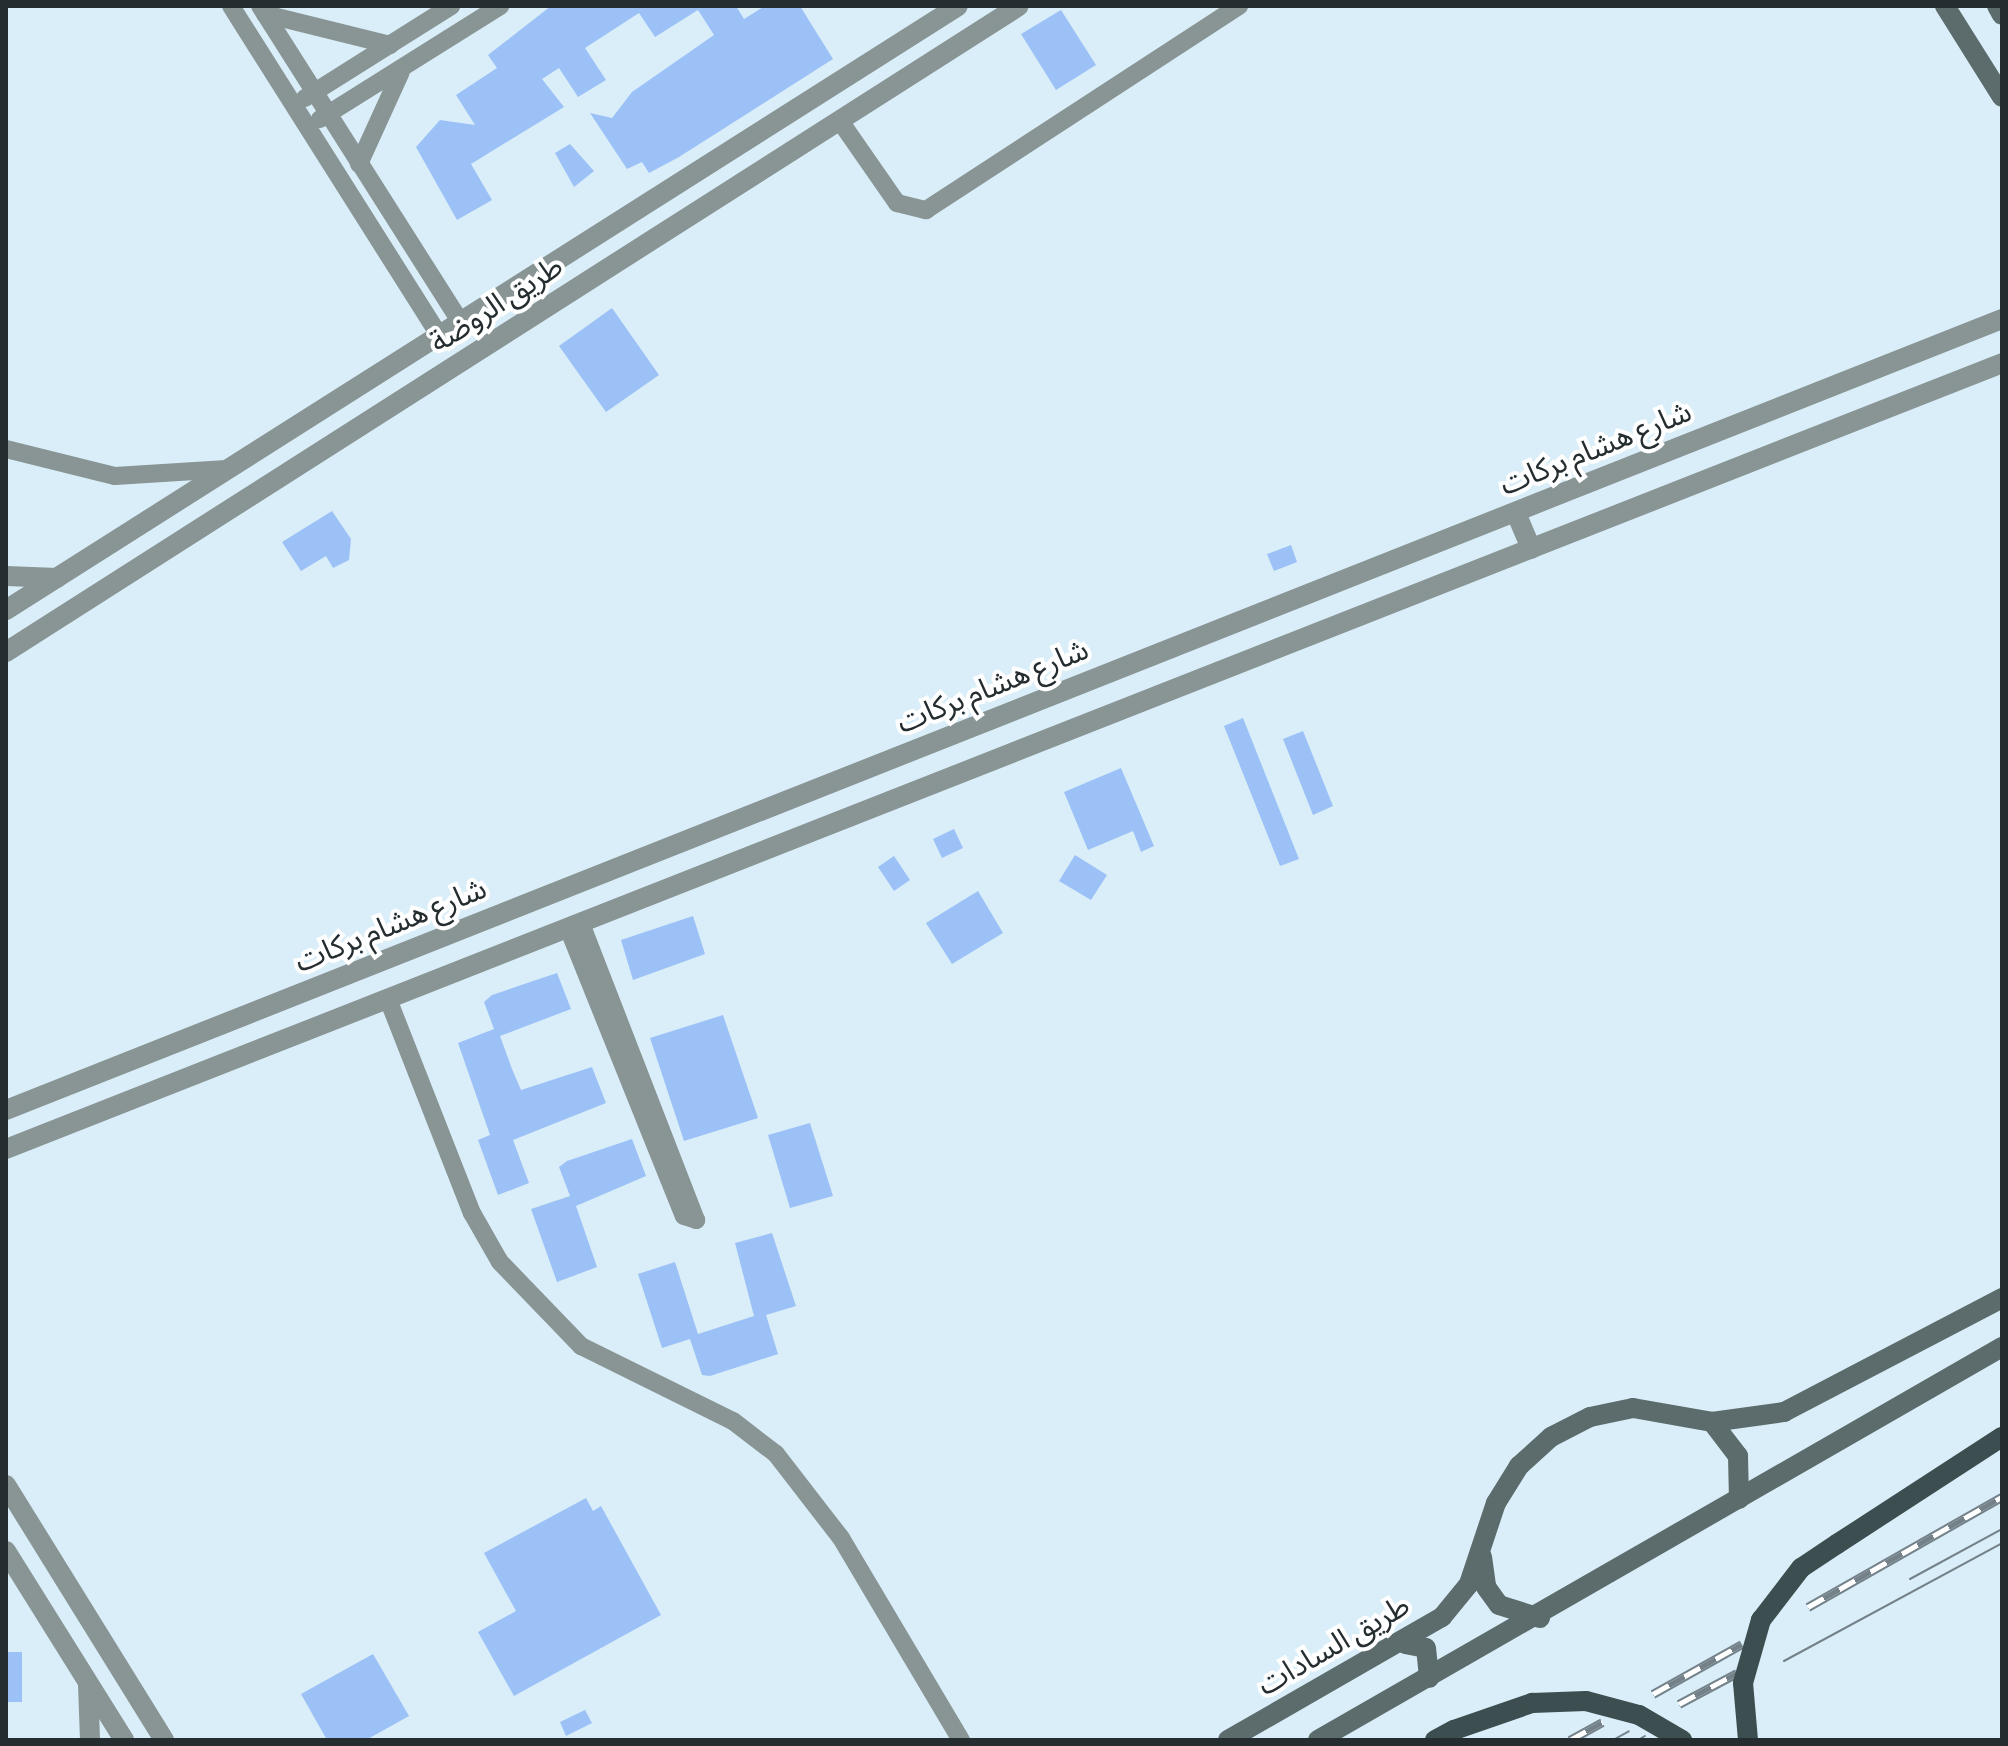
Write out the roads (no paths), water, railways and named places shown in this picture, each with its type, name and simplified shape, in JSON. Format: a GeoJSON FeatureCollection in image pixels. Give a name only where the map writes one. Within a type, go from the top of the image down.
{"type":"FeatureCollection","features":[{"type":"Feature","properties":{"kind":"main road"},"geometry":{"type":"LineString","coordinates":[[1945,6],[2002,97]]}},
{"type":"Feature","properties":{"kind":"main road"},"geometry":{"type":"LineString","coordinates":[[1997,6],[2002,15]]}},
{"type":"Feature","properties":{"kind":"main road","name":"طريق السادات"},"geometry":{"type":"LineString","coordinates":[[1228,1740],[1405,1644],[1469,1584],[1496,1503],[1519,1466],[1551,1437],[1590,1417],[1633,1408],[1712,1422],[1740,1422],[1806,1404],[2002,1298]]}},
{"type":"Feature","properties":{"kind":"main road"},"geometry":{"type":"LineString","coordinates":[[1318,1740],[1540,1618],[2002,1347]]}},
{"type":"Feature","properties":{"kind":"main road"},"geometry":{"type":"LineString","coordinates":[[1712,1422],[1738,1456],[1739,1499]]}},
{"type":"Feature","properties":{"kind":"main road"},"geometry":{"type":"LineString","coordinates":[[1748,1740],[1743,1683],[1761,1620],[1801,1568],[2002,1437]]}},
{"type":"Feature","properties":{"kind":"main road"},"geometry":{"type":"LineString","coordinates":[[1484,1545],[1486,1587],[1509,1610],[1540,1618]]}},
{"type":"Feature","properties":{"kind":"main road"},"geometry":{"type":"LineString","coordinates":[[1405,1644],[1432,1657],[1429,1678]]}},
{"type":"Feature","properties":{"kind":"main road"},"geometry":{"type":"LineString","coordinates":[[1435,1740],[1454,1730],[1532,1703],[1586,1701],[1639,1715],[1682,1740]]}},
{"type":"Feature","properties":{"kind":"street"},"geometry":{"type":"LineString","coordinates":[[231,6],[440,336]]}},
{"type":"Feature","properties":{"kind":"street"},"geometry":{"type":"LineString","coordinates":[[293,105],[451,6]]}},
{"type":"Feature","properties":{"kind":"street"},"geometry":{"type":"LineString","coordinates":[[307,127],[500,6]]}},
{"type":"Feature","properties":{"kind":"street","name":"طريق الروضة"},"geometry":{"type":"LineString","coordinates":[[6,610],[61,578],[958,6]]}},
{"type":"Feature","properties":{"kind":"street","name":"طريق الروضة"},"geometry":{"type":"LineString","coordinates":[[6,652],[1019,6]]}},
{"type":"Feature","properties":{"kind":"street"},"geometry":{"type":"LineString","coordinates":[[840,121],[897,203],[926,210],[1239,6]]}},
{"type":"Feature","properties":{"kind":"street"},"geometry":{"type":"LineString","coordinates":[[263,10],[390,45]]}},
{"type":"Feature","properties":{"kind":"street"},"geometry":{"type":"LineString","coordinates":[[263,10],[461,323]]}},
{"type":"Feature","properties":{"kind":"street"},"geometry":{"type":"LineString","coordinates":[[359,164],[405,65]]}},
{"type":"Feature","properties":{"kind":"street"},"geometry":{"type":"LineString","coordinates":[[765,129],[768,148],[784,157]]}},
{"type":"Feature","properties":{"kind":"street"},"geometry":{"type":"LineString","coordinates":[[693,176],[712,184],[714,202]]}},
{"type":"Feature","properties":{"kind":"street","name":"شارع هشام بركات"},"geometry":{"type":"LineString","coordinates":[[6,1110],[2002,319]]}},
{"type":"Feature","properties":{"kind":"street"},"geometry":{"type":"LineString","coordinates":[[6,1149],[2002,363]]}},
{"type":"Feature","properties":{"kind":"street"},"geometry":{"type":"LineString","coordinates":[[6,449],[115,476],[234,468]]}},
{"type":"Feature","properties":{"kind":"street"},"geometry":{"type":"LineString","coordinates":[[1516,513],[1531,549]]}},
{"type":"Feature","properties":{"kind":"street"},"geometry":{"type":"LineString","coordinates":[[6,576],[61,578]]}},
{"type":"Feature","properties":{"kind":"street"},"geometry":{"type":"LineString","coordinates":[[750,816],[766,850]]}},
{"type":"Feature","properties":{"kind":"street"},"geometry":{"type":"LineString","coordinates":[[574,925],[696,1220],[684,1216],[574,925]]}},
{"type":"Feature","properties":{"kind":"street"},"geometry":{"type":"LineString","coordinates":[[304,992],[318,1026]]}},
{"type":"Feature","properties":{"kind":"street"},"geometry":{"type":"LineString","coordinates":[[388,999],[472,1213],[500,1262],[581,1346],[733,1421],[776,1454],[841,1538],[961,1740]]}},
{"type":"Feature","properties":{"kind":"street"},"geometry":{"type":"LineString","coordinates":[[6,1485],[164,1740]]}},
{"type":"Feature","properties":{"kind":"street"},"geometry":{"type":"LineString","coordinates":[[6,1551],[124,1740]]}},
{"type":"Feature","properties":{"kind":"street"},"geometry":{"type":"LineString","coordinates":[[87,1681],[90,1740]]}},
{"type":"Feature","properties":{"kind":"tram line"},"geometry":{"type":"LineString","coordinates":[[1910,1579],[2002,1529]]}},
{"type":"Feature","properties":{"kind":"tram line"},"geometry":{"type":"LineString","coordinates":[[1784,1661],[2002,1543]]}},
{"type":"Feature","properties":{"kind":"tram line"},"geometry":{"type":"LineString","coordinates":[[1613,1740],[1629,1731]]}},
{"type":"Feature","properties":{"kind":"tram line"},"geometry":{"type":"LineString","coordinates":[[1638,1740],[1645,1736]]}},
{"type":"Feature","properties":{"kind":"railway"},"geometry":{"type":"LineString","coordinates":[[1808,1607],[2002,1497]]}},
{"type":"Feature","properties":{"kind":"railway"},"geometry":{"type":"LineString","coordinates":[[1653,1694],[1742,1644]]}},
{"type":"Feature","properties":{"kind":"railway"},"geometry":{"type":"LineString","coordinates":[[1679,1704],[1737,1673]]}},
{"type":"Feature","properties":{"kind":"railway"},"geometry":{"type":"LineString","coordinates":[[1570,1740],[1602,1722]]}}]}
